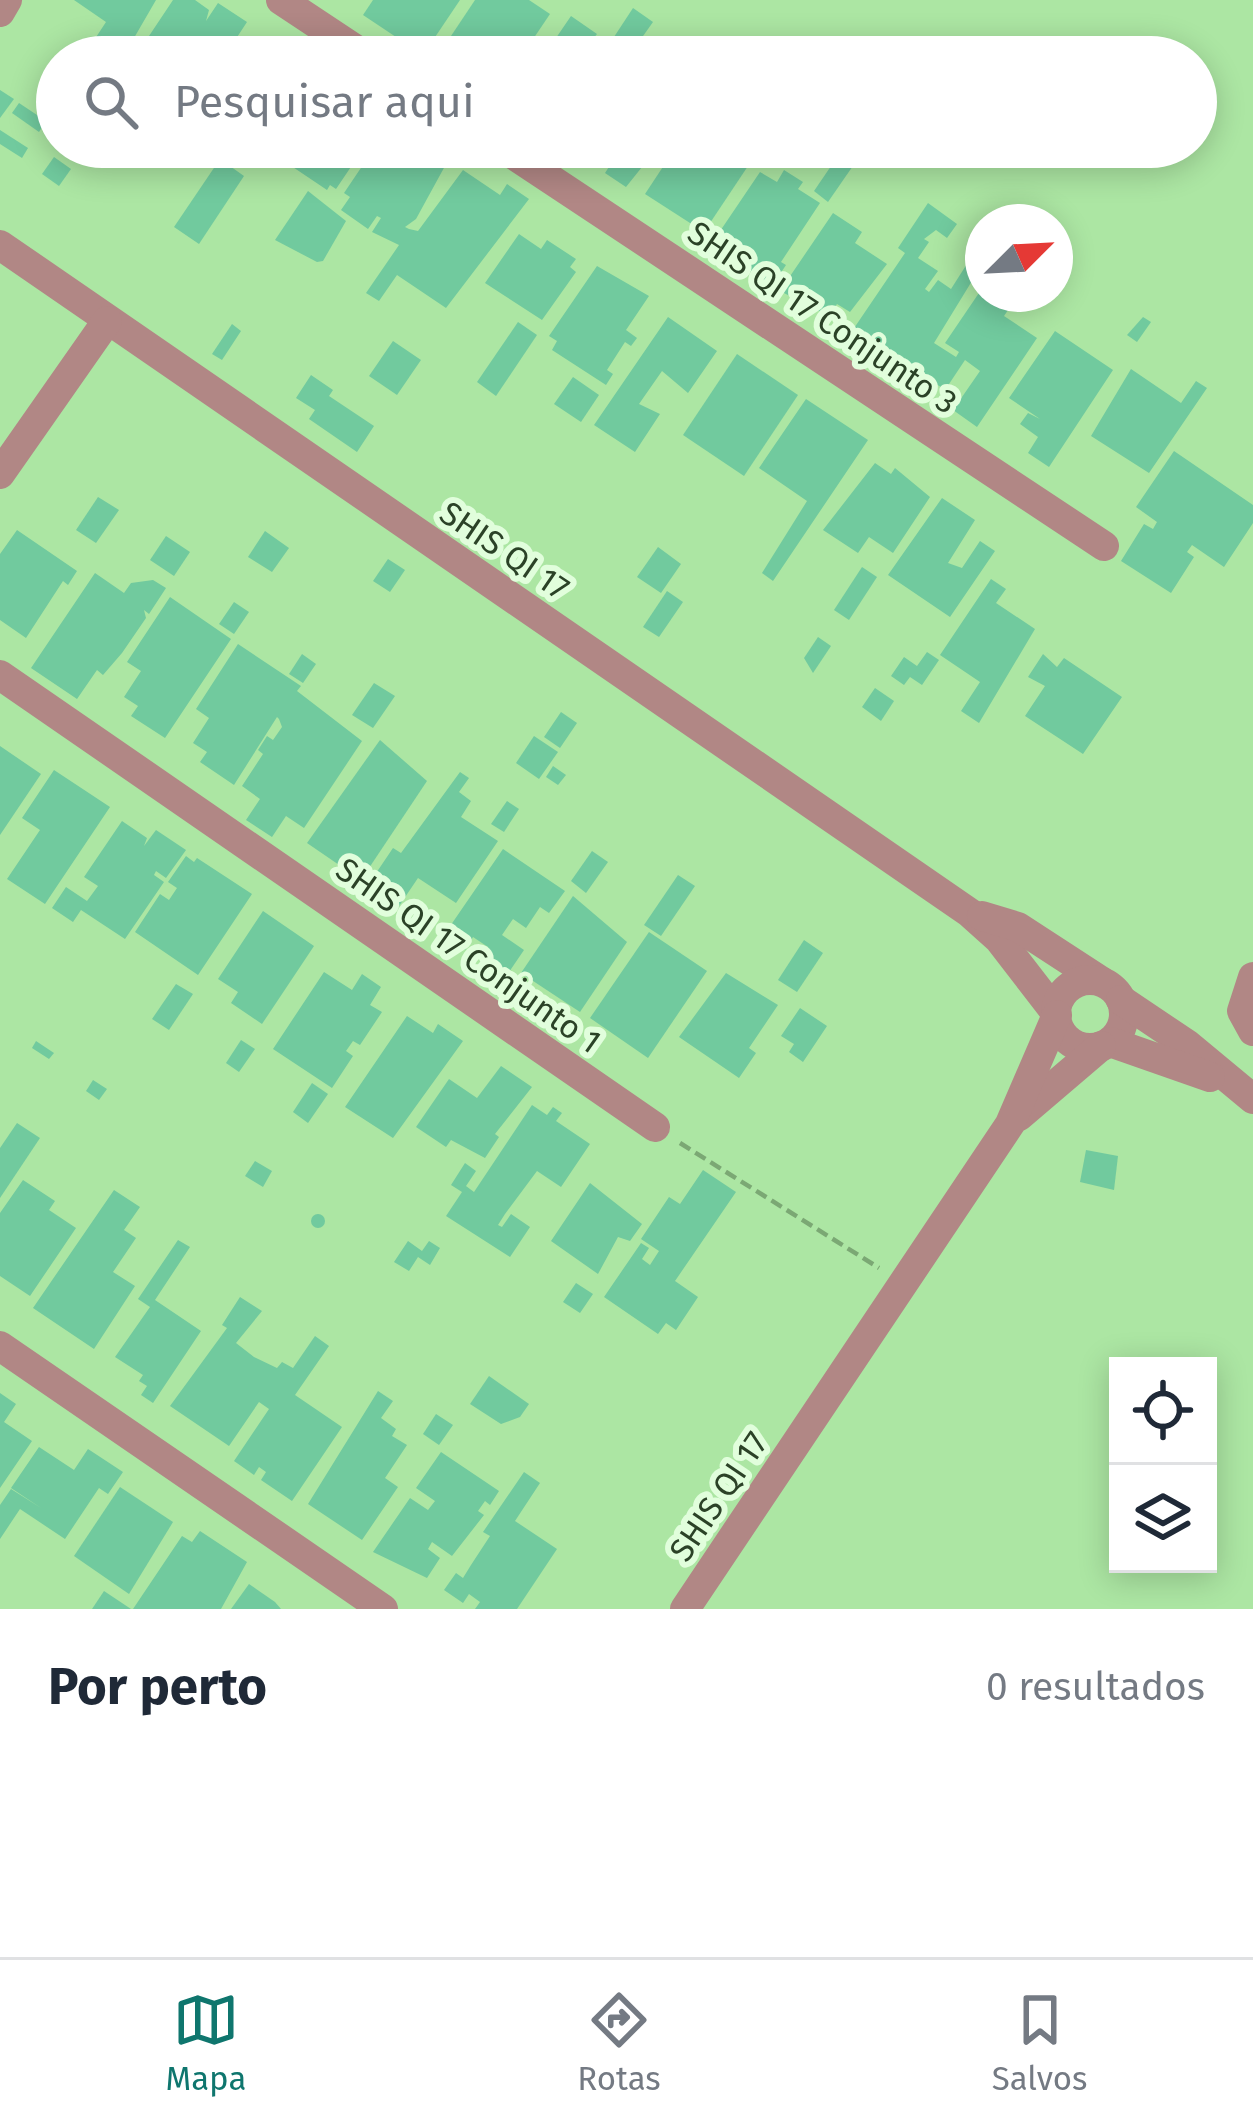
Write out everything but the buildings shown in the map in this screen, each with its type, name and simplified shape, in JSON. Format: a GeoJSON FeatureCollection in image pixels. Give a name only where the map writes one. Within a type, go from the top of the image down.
{"type":"FeatureCollection","features":[{"type":"Feature","properties":{"kind":"street"},"geometry":{"type":"LineString","coordinates":[[0,12],[7,0]]}},
{"type":"Feature","properties":{"kind":"street"},"geometry":{"type":"LineString","coordinates":[[281,0],[335,36]]}},
{"type":"Feature","properties":{"kind":"street","name":"SHIS QI 17 Conjunto 3"},"geometry":{"type":"LineString","coordinates":[[534,168],[1104,546]]}},
{"type":"Feature","properties":{"kind":"street","name":"SHIS QI 17"},"geometry":{"type":"LineString","coordinates":[[0,245],[970,913],[999,940],[1056,1014],[1010,1124],[686,1609]]}},
{"type":"Feature","properties":{"kind":"street"},"geometry":{"type":"LineString","coordinates":[[0,474],[107,321]]}},
{"type":"Feature","properties":{"kind":"street","name":"SHIS QI 17 Conjunto 1"},"geometry":{"type":"LineString","coordinates":[[0,674],[655,1127]]}},
{"type":"Feature","properties":{"kind":"street","name":"SHIS QI 17"},"geometry":{"type":"LineString","coordinates":[[970,913],[1018,927],[1188,1045],[1253,1100]]}},
{"type":"Feature","properties":{"kind":"street"},"geometry":{"type":"LineString","coordinates":[[1253,977],[1242,1011],[1253,1031]]}},
{"type":"Feature","properties":{"kind":"street"},"geometry":{"type":"LineString","coordinates":[[1070,986],[1111,991],[1124,1018],[1105,1044],[1071,1042],[1056,1014],[1070,986]]}},
{"type":"Feature","properties":{"kind":"street","name":"SHIS QI 17"},"geometry":{"type":"LineString","coordinates":[[1010,1124],[1105,1044],[1181,1062],[1253,1100]]}},
{"type":"Feature","properties":{"kind":"street"},"geometry":{"type":"LineString","coordinates":[[0,1346],[383,1609]]}},
{"type":"Feature","properties":{"kind":"path"},"geometry":{"type":"LineString","coordinates":[[655,1127],[903,1284]]}}]}
